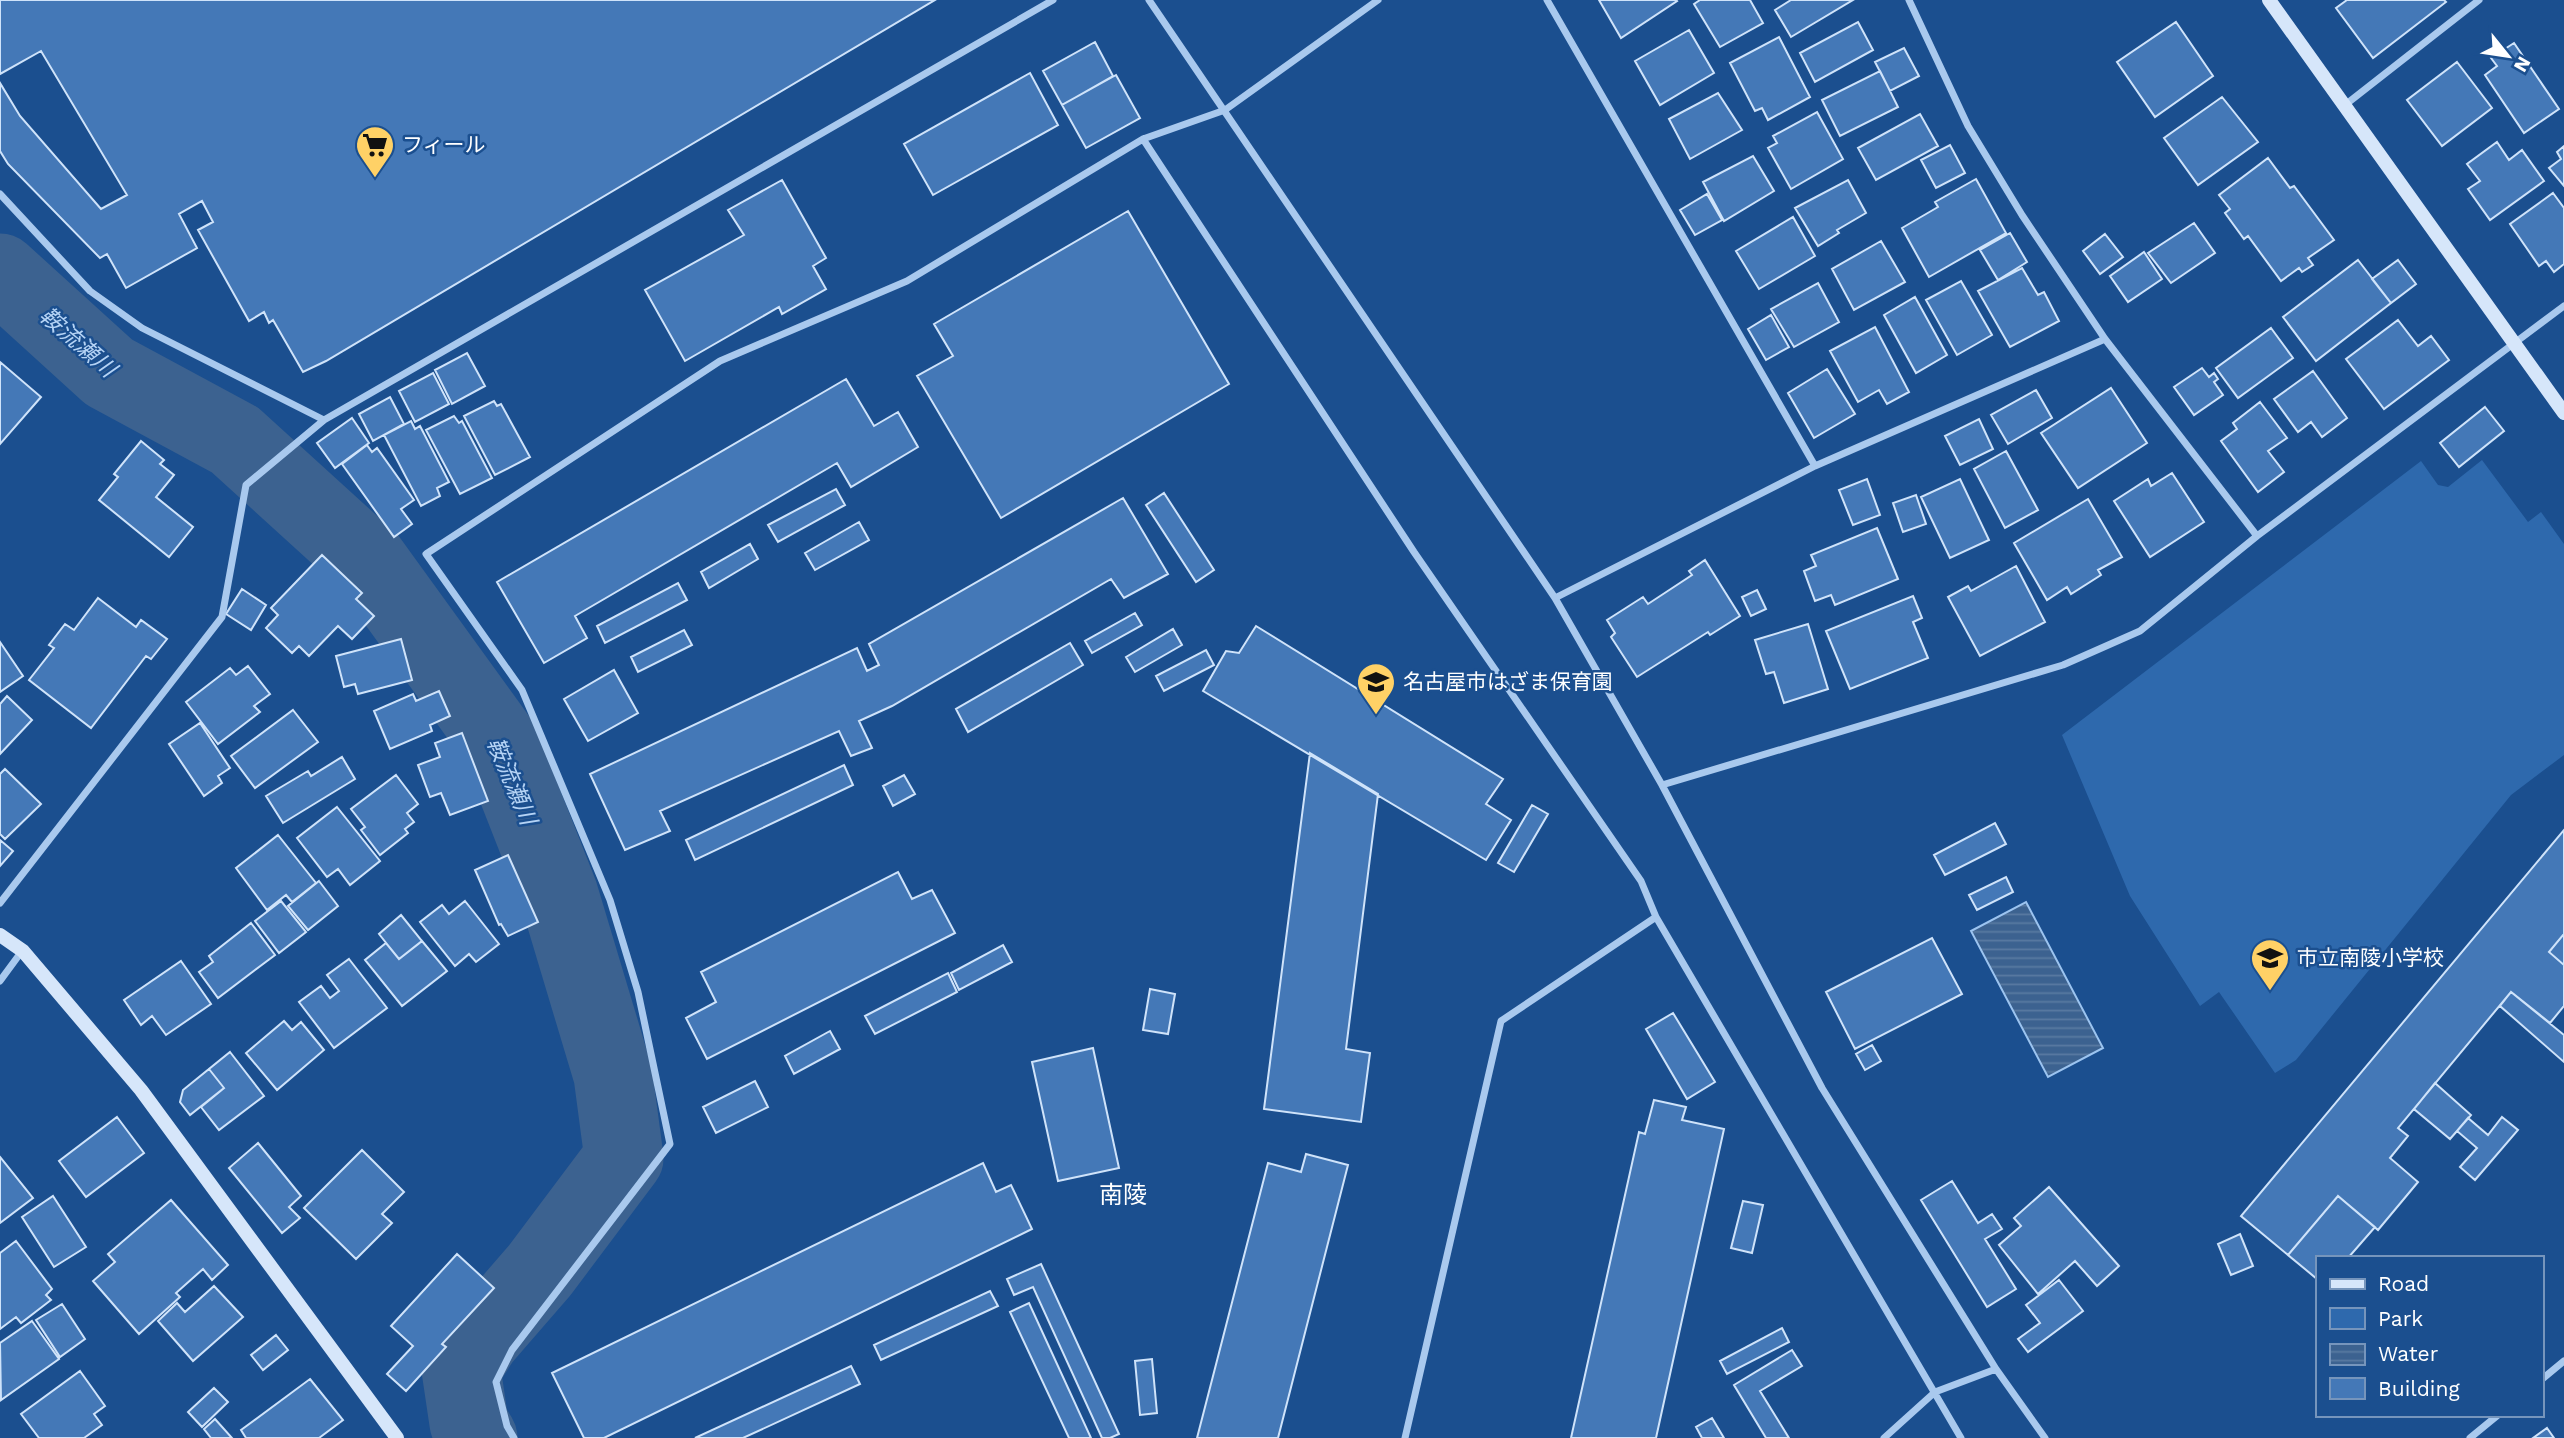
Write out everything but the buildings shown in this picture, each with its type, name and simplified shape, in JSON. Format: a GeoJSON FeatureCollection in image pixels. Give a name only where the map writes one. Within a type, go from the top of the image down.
{"type":"FeatureCollection","features":[{"type":"Feature","properties":{"kind":"street"},"geometry":{"type":"LineString","coordinates":[[0,904],[222,617],[246,485],[322,421],[1053,0]]}},
{"type":"Feature","properties":{"kind":"street"},"geometry":{"type":"LineString","coordinates":[[1149,0],[1555,598],[1662,785],[1822,1088],[1996,1369],[2045,1438]]}},
{"type":"Feature","properties":{"kind":"street"},"geometry":{"type":"LineString","coordinates":[[514,1438],[507,1426],[496,1382],[512,1350],[670,1144],[638,992],[610,900],[522,690],[426,554],[720,361],[907,281],[1143,139],[1225,110],[1378,0]]}},
{"type":"Feature","properties":{"kind":"street"},"geometry":{"type":"LineString","coordinates":[[1547,0],[1815,466]]}},
{"type":"Feature","properties":{"kind":"street"},"geometry":{"type":"LineString","coordinates":[[1909,0],[1968,126],[2022,215],[2105,340],[2257,536]]}},
{"type":"Feature","properties":{"kind":"street"},"geometry":{"type":"LineString","coordinates":[[2269,0],[2564,412]]}},
{"type":"Feature","properties":{"kind":"street"},"geometry":{"type":"LineString","coordinates":[[2344,106],[2479,0]]}},
{"type":"Feature","properties":{"kind":"street"},"geometry":{"type":"LineString","coordinates":[[1143,139],[1413,552],[1641,881],[1656,917],[1961,1438]]}},
{"type":"Feature","properties":{"kind":"street"},"geometry":{"type":"LineString","coordinates":[[0,194],[90,291],[142,328],[322,421]]}},
{"type":"Feature","properties":{"kind":"street"},"geometry":{"type":"LineString","coordinates":[[1662,785],[2063,665],[2140,631],[2257,536],[2564,306]]}},
{"type":"Feature","properties":{"kind":"street"},"geometry":{"type":"LineString","coordinates":[[1555,598],[1815,466],[2105,340]]}},
{"type":"Feature","properties":{"kind":"street"},"geometry":{"type":"LineString","coordinates":[[1405,1438],[1501,1021],[1656,917]]}},
{"type":"Feature","properties":{"kind":"street"},"geometry":{"type":"LineString","coordinates":[[0,935],[23,951],[142,1090],[397,1438]]}},
{"type":"Feature","properties":{"kind":"street"},"geometry":{"type":"LineString","coordinates":[[0,981],[23,951]]}},
{"type":"Feature","properties":{"kind":"street"},"geometry":{"type":"LineString","coordinates":[[2543,1378],[2564,1361]]}},
{"type":"Feature","properties":{"kind":"street"},"geometry":{"type":"LineString","coordinates":[[1884,1438],[1935,1392],[1996,1369]]}},
{"type":"Feature","properties":{"kind":"street"},"geometry":{"type":"LineString","coordinates":[[2470,1438],[2496,1417]]}},
{"type":"Feature","properties":{"kind":"green space"},"geometry":{"type":"Polygon","coordinates":[[[2482,460],[2528,522],[2541,512],[2564,544],[2564,755],[2511,795],[2296,1060],[2275,1073],[2219,992],[2200,1006],[2130,896],[2062,735],[2421,461],[2438,485],[2448,487],[2482,460]]]}},
{"type":"Feature","properties":{"kind":"water"},"geometry":{"type":"Polygon","coordinates":[[[2026,902],[2103,1048],[2048,1077],[1971,931],[2026,902]]]}},
{"type":"Feature","properties":{"kind":"waterway","name":"鞍流瀬川"},"geometry":{"type":"LineString","coordinates":[[0,273],[109,372],[235,440],[368,561],[499,742],[559,895],[613,1075],[624,1158],[540,1270],[481,1338],[461,1369],[469,1423],[478,1438]]}},
{"type":"Feature","properties":{"kind":"place","name":"フィール"},"geometry":{"type":"Point","coordinates":[375,179]}},
{"type":"Feature","properties":{"kind":"place","name":"名古屋市はざま保育園"},"geometry":{"type":"Point","coordinates":[1376,716]}},
{"type":"Feature","properties":{"kind":"place","name":"市立南陵小学校"},"geometry":{"type":"Point","coordinates":[2270,992]}},
{"type":"Feature","properties":{"kind":"district","name":"南陵"},"geometry":{"type":"Point","coordinates":[1123,1195]}}]}
